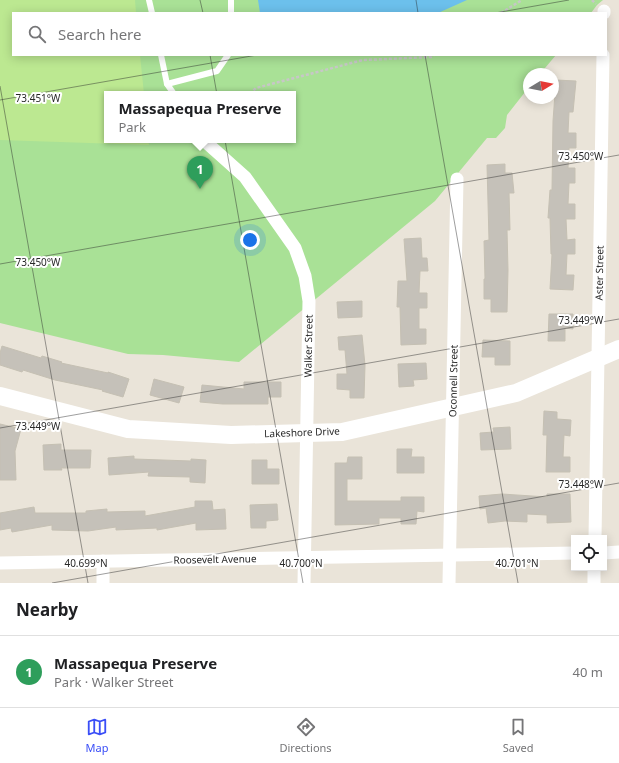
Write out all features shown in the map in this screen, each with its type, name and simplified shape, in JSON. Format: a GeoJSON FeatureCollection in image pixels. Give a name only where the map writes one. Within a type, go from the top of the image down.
{"type":"FeatureCollection","features":[{"type":"Feature","properties":{"kind":"street","name":"Aster Street"},"geometry":{"type":"LineString","coordinates":[[595,535],[603,56]]}},
{"type":"Feature","properties":{"kind":"street","name":"Walker Street"},"geometry":{"type":"LineString","coordinates":[[207,143],[245,177],[295,248],[305,276],[309,301],[304,583]]}},
{"type":"Feature","properties":{"kind":"street","name":"Oconnell Street"},"geometry":{"type":"LineString","coordinates":[[450,583],[457,179]]}},
{"type":"Feature","properties":{"kind":"street","name":"Lakeshore Drive"},"geometry":{"type":"LineString","coordinates":[[0,396],[128,428],[231,435],[342,432],[516,393],[619,349]]}},
{"type":"Feature","properties":{"kind":"street"},"geometry":{"type":"LineString","coordinates":[[607,553],[619,552]]}},
{"type":"Feature","properties":{"kind":"street","name":"Roosevelt Avenue"},"geometry":{"type":"LineString","coordinates":[[0,563],[571,553]]}},
{"type":"Feature","properties":{"kind":"street"},"geometry":{"type":"LineString","coordinates":[[103,561],[103,583]]}},
{"type":"Feature","properties":{"kind":"street"},"geometry":{"type":"LineString","coordinates":[[594,571],[594,583]]}},
{"type":"Feature","properties":{"kind":"lane"},"geometry":{"type":"LineString","coordinates":[[149,0],[152,12]]}},
{"type":"Feature","properties":{"kind":"lane"},"geometry":{"type":"LineString","coordinates":[[231,0],[231,12]]}},
{"type":"Feature","properties":{"kind":"lane"},"geometry":{"type":"LineString","coordinates":[[161,56],[167,84],[172,91]]}},
{"type":"Feature","properties":{"kind":"lane"},"geometry":{"type":"LineString","coordinates":[[167,84],[217,71],[227,56]]}},
{"type":"Feature","properties":{"kind":"path"},"geometry":{"type":"LineString","coordinates":[[503,12],[522,0]]}},
{"type":"Feature","properties":{"kind":"path"},"geometry":{"type":"LineString","coordinates":[[253,91],[256,88],[363,60],[432,56]]}},
{"type":"Feature","properties":{"kind":"green space"},"geometry":{"type":"Polygon","coordinates":[[[0,0],[603,0],[592,12],[12,12],[12,56],[555,56],[545,68],[523,68],[523,95],[507,115],[505,128],[496,138],[487,138],[435,201],[239,362],[163,355],[128,354],[0,323],[0,0]]]}},
{"type":"Feature","properties":{"kind":"green space"},"geometry":{"type":"Polygon","coordinates":[[[0,0],[135,0],[136,12],[12,12],[12,56],[140,56],[144,91],[104,91],[104,143],[149,143],[149,145],[0,140],[0,0]]]}},
{"type":"Feature","properties":{"kind":"water"},"geometry":{"type":"Polygon","coordinates":[[[258,0],[467,0],[440,12],[260,12],[258,0]]]}},
{"type":"Feature","properties":{"kind":"building"},"geometry":{"type":"Polygon","coordinates":[[[559,80],[576,81],[573,112],[569,112],[568,133],[576,133],[576,148],[569,148],[568,168],[575,168],[575,183],[569,183],[568,204],[575,204],[575,219],[566,219],[567,240],[575,239],[575,254],[567,254],[566,275],[574,275],[573,290],[550,289],[552,254],[550,218],[548,218],[550,190],[552,190],[554,104],[559,104],[559,80]]]}},
{"type":"Feature","properties":{"kind":"building"},"geometry":{"type":"Polygon","coordinates":[[[505,164],[505,173],[512,173],[514,193],[509,193],[510,230],[507,230],[507,312],[491,312],[491,299],[484,299],[484,241],[489,240],[487,165],[505,164]]]}},
{"type":"Feature","properties":{"kind":"building"},"geometry":{"type":"Polygon","coordinates":[[[421,238],[422,258],[427,258],[428,271],[420,271],[419,293],[427,293],[427,308],[419,308],[419,329],[426,329],[426,344],[401,345],[400,307],[397,307],[398,281],[407,281],[404,239],[421,238]]]}},
{"type":"Feature","properties":{"kind":"building"},"geometry":{"type":"Polygon","coordinates":[[[362,301],[362,317],[338,318],[337,302],[362,301]]]}},
{"type":"Feature","properties":{"kind":"building"},"geometry":{"type":"Polygon","coordinates":[[[549,314],[573,314],[573,329],[565,328],[565,341],[548,341],[549,314]]]}},
{"type":"Feature","properties":{"kind":"building"},"geometry":{"type":"Polygon","coordinates":[[[362,335],[365,365],[364,398],[350,398],[350,390],[337,389],[337,374],[347,374],[345,350],[339,350],[338,337],[362,335]]]}},
{"type":"Feature","properties":{"kind":"building"},"geometry":{"type":"Polygon","coordinates":[[[483,340],[510,341],[510,365],[495,365],[495,357],[482,357],[483,340]]]}},
{"type":"Feature","properties":{"kind":"building"},"geometry":{"type":"Polygon","coordinates":[[[2,346],[41,358],[42,356],[62,362],[61,363],[108,372],[129,379],[123,397],[102,391],[103,390],[55,380],[23,370],[22,372],[0,365],[0,353],[2,346]]]}},
{"type":"Feature","properties":{"kind":"building"},"geometry":{"type":"Polygon","coordinates":[[[426,363],[427,379],[413,380],[414,386],[399,387],[398,364],[426,363]]]}},
{"type":"Feature","properties":{"kind":"building"},"geometry":{"type":"Polygon","coordinates":[[[154,379],[184,387],[179,403],[150,395],[154,379]]]}},
{"type":"Feature","properties":{"kind":"building"},"geometry":{"type":"Polygon","coordinates":[[[244,382],[281,382],[281,397],[268,397],[268,404],[223,404],[200,402],[202,385],[244,389],[244,382]]]}},
{"type":"Feature","properties":{"kind":"building"},"geometry":{"type":"Polygon","coordinates":[[[544,411],[557,412],[557,419],[571,420],[570,436],[564,435],[563,457],[570,457],[570,472],[546,472],[547,435],[543,435],[544,411]]]}},
{"type":"Feature","properties":{"kind":"building"},"geometry":{"type":"Polygon","coordinates":[[[0,424],[21,429],[15,451],[16,480],[0,480],[0,424]]]}},
{"type":"Feature","properties":{"kind":"building"},"geometry":{"type":"Polygon","coordinates":[[[510,427],[511,449],[481,450],[480,433],[494,432],[493,428],[510,427]]]}},
{"type":"Feature","properties":{"kind":"building"},"geometry":{"type":"Polygon","coordinates":[[[61,444],[61,450],[91,450],[90,468],[61,468],[62,470],[44,470],[43,445],[61,444]]]}},
{"type":"Feature","properties":{"kind":"building"},"geometry":{"type":"Polygon","coordinates":[[[397,449],[412,449],[411,457],[424,457],[424,473],[397,473],[397,449]]]}},
{"type":"Feature","properties":{"kind":"building"},"geometry":{"type":"Polygon","coordinates":[[[134,456],[134,459],[191,461],[191,459],[206,460],[205,483],[190,482],[190,477],[148,476],[149,472],[109,475],[108,458],[134,456]]]}},
{"type":"Feature","properties":{"kind":"building"},"geometry":{"type":"Polygon","coordinates":[[[348,457],[362,457],[362,479],[347,479],[347,501],[401,501],[401,497],[424,497],[424,512],[417,511],[416,524],[401,524],[401,518],[379,518],[379,524],[335,525],[335,463],[347,463],[348,457]]]}},
{"type":"Feature","properties":{"kind":"building"},"geometry":{"type":"Polygon","coordinates":[[[252,460],[267,460],[267,469],[279,469],[279,484],[252,484],[252,460]]]}},
{"type":"Feature","properties":{"kind":"building"},"geometry":{"type":"Polygon","coordinates":[[[502,494],[547,497],[547,494],[570,494],[571,522],[547,523],[547,515],[527,514],[527,522],[505,521],[488,523],[486,508],[480,509],[479,496],[502,494]]]}},
{"type":"Feature","properties":{"kind":"building"},"geometry":{"type":"Polygon","coordinates":[[[195,501],[212,501],[213,510],[225,509],[226,529],[196,530],[196,523],[157,530],[157,528],[116,530],[116,527],[88,531],[52,530],[52,525],[12,532],[11,528],[0,530],[0,513],[34,507],[35,513],[86,513],[86,511],[107,509],[107,512],[145,511],[145,516],[195,507],[195,501]]]}},
{"type":"Feature","properties":{"kind":"building"},"geometry":{"type":"Polygon","coordinates":[[[277,504],[278,520],[266,521],[266,528],[251,528],[250,505],[277,504]]]}},
{"type":"Feature","properties":{"kind":"place","name":"Massapequa Preserve"},"geometry":{"type":"Point","coordinates":[200,189]}}]}
